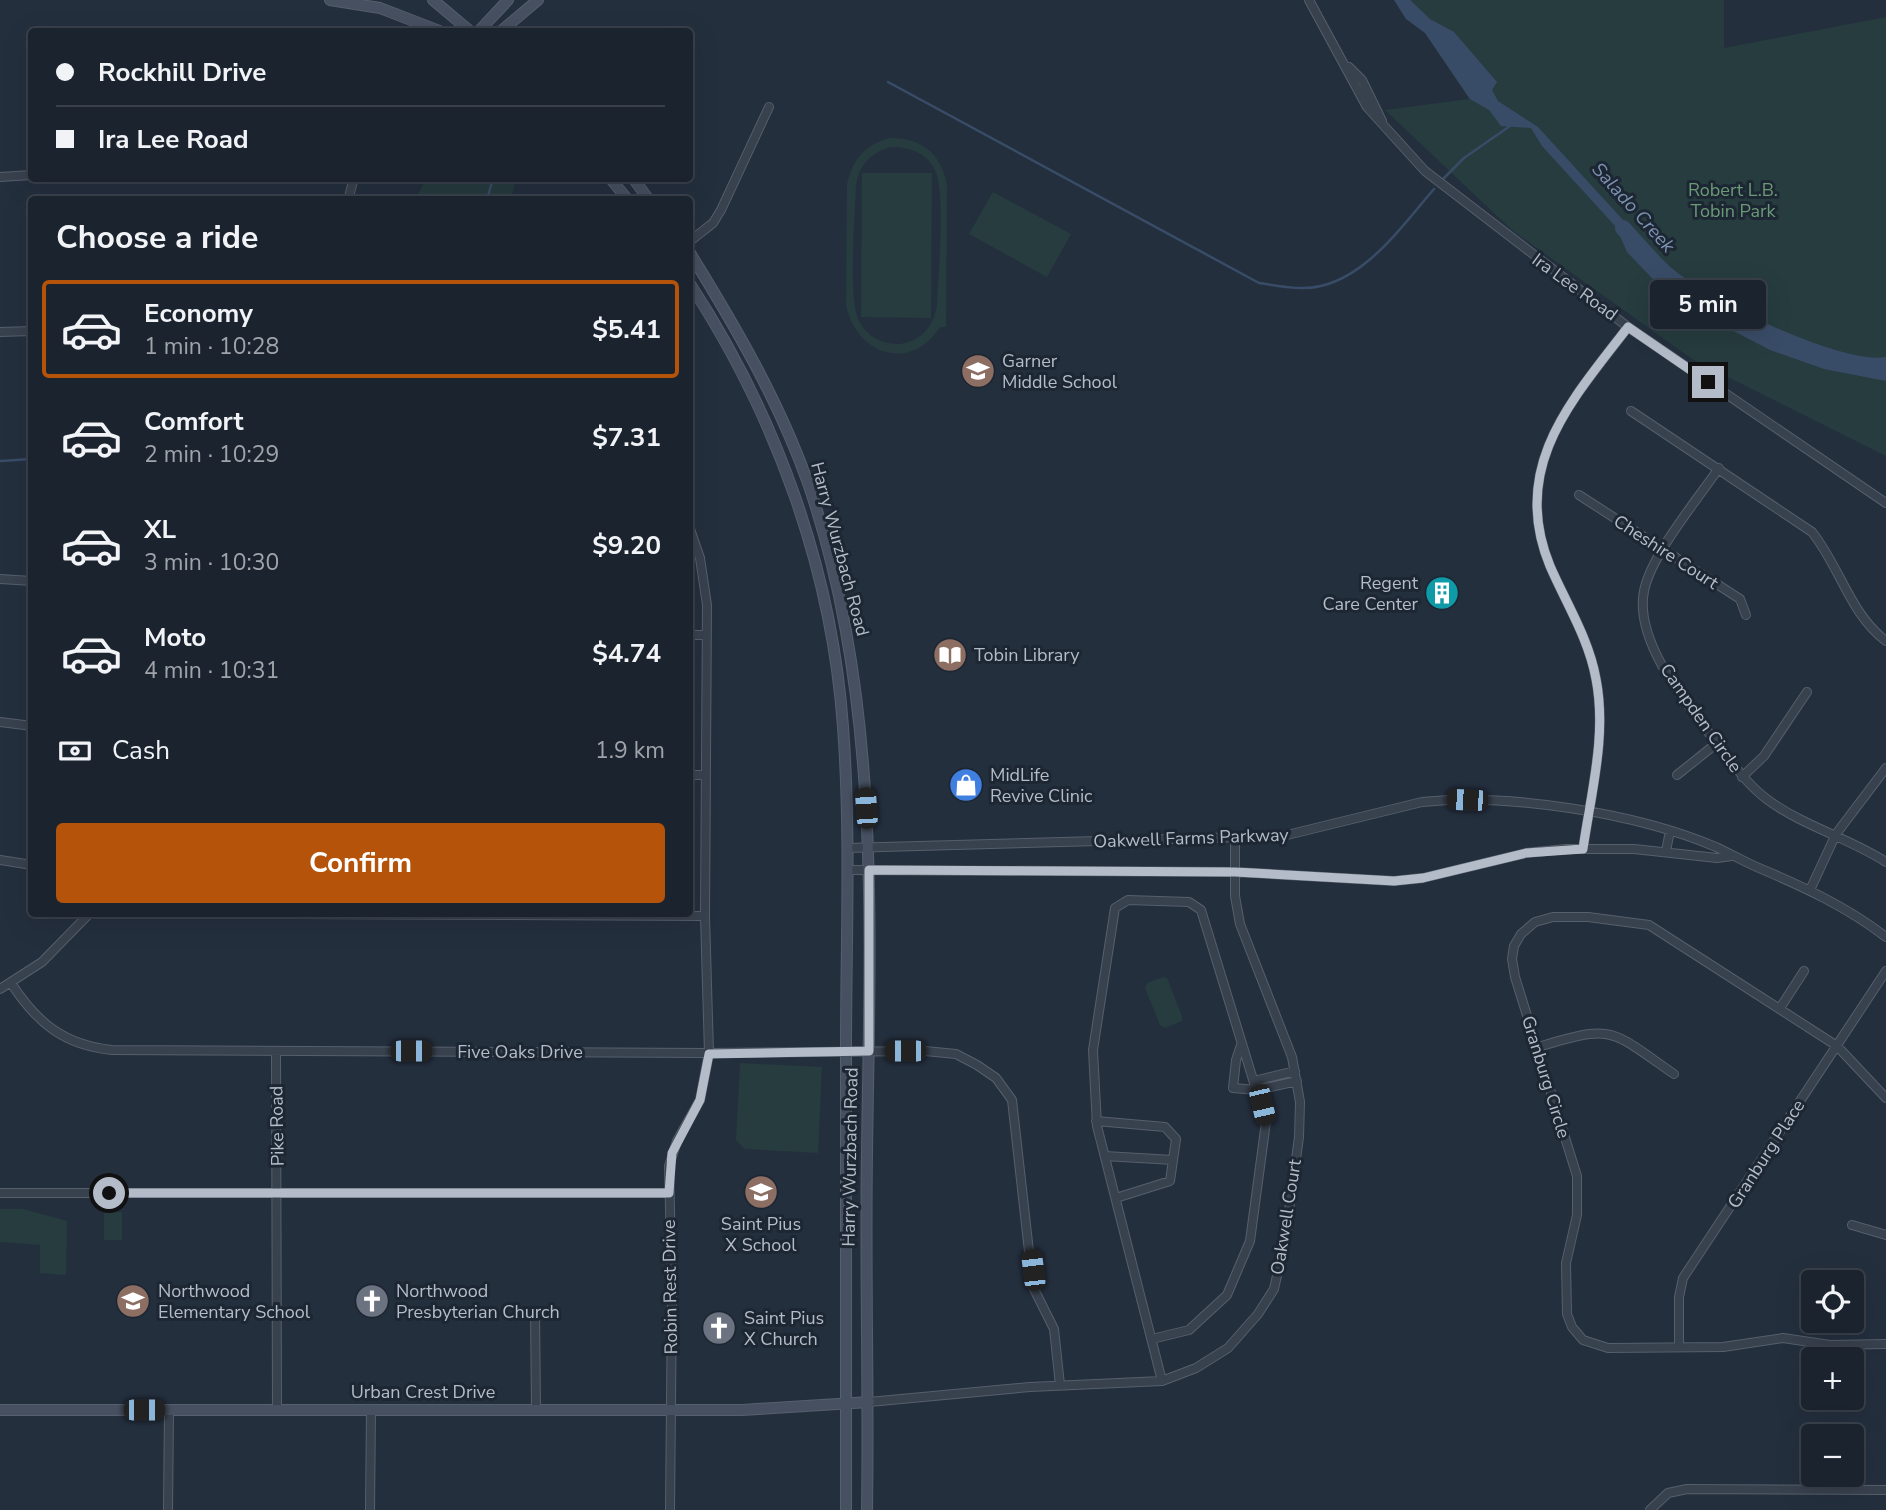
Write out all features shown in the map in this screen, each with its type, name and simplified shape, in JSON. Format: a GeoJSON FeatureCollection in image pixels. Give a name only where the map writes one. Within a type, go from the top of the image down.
{"type":"FeatureCollection","features":[{"type":"Feature","properties":{"kind":"main road"},"geometry":{"type":"LineString","coordinates":[[330,0],[380,8],[432,28]]}},
{"type":"Feature","properties":{"kind":"main road"},"geometry":{"type":"LineString","coordinates":[[433,0],[466,28]]}},
{"type":"Feature","properties":{"kind":"main road"},"geometry":{"type":"LineString","coordinates":[[482,28],[508,0]]}},
{"type":"Feature","properties":{"kind":"main road"},"geometry":{"type":"LineString","coordinates":[[505,28],[538,0]]}},
{"type":"Feature","properties":{"kind":"main road"},"geometry":{"type":"LineString","coordinates":[[613,182],[625,196]]}},
{"type":"Feature","properties":{"kind":"main road","name":"Harry Wurzbach Road"},"geometry":{"type":"LineString","coordinates":[[693,258],[745,342],[768,388],[808,483],[846,626],[856,694],[869,848],[867,1510]]}},
{"type":"Feature","properties":{"kind":"main road","name":"Harry Wurzbach Road"},"geometry":{"type":"LineString","coordinates":[[693,290],[735,356],[754,395],[804,525],[814,564],[844,728],[847,848],[846,1510]]}},
{"type":"Feature","properties":{"kind":"main road","name":"Urban Crest Drive"},"geometry":{"type":"LineString","coordinates":[[0,1410],[742,1410],[869,1402]]}},
{"type":"Feature","properties":{"kind":"street","name":"Ira Lee Road"},"geometry":{"type":"LineString","coordinates":[[1309,0],[1345,63],[1353,86],[1425,171],[1628,327],[1886,503]]}},
{"type":"Feature","properties":{"kind":"street"},"geometry":{"type":"LineString","coordinates":[[693,239],[713,223],[721,210],[769,107]]}},
{"type":"Feature","properties":{"kind":"street"},"geometry":{"type":"LineString","coordinates":[[0,177],[28,176]]}},
{"type":"Feature","properties":{"kind":"street"},"geometry":{"type":"LineString","coordinates":[[1583,849],[1600,732],[1596,677],[1584,639],[1549,563],[1539,524],[1537,491],[1543,461],[1555,427],[1628,327]]}},
{"type":"Feature","properties":{"kind":"street"},"geometry":{"type":"LineString","coordinates":[[0,332],[28,331]]}},
{"type":"Feature","properties":{"kind":"street"},"geometry":{"type":"LineString","coordinates":[[754,395],[768,388]]}},
{"type":"Feature","properties":{"kind":"street"},"geometry":{"type":"LineString","coordinates":[[1631,411],[1812,532],[1822,545],[1860,616],[1886,641]]}},
{"type":"Feature","properties":{"kind":"street","name":"Campden Circle"},"geometry":{"type":"LineString","coordinates":[[1719,468],[1664,551],[1644,589],[1646,627],[1666,671],[1689,708],[1742,777],[1777,807],[1836,834],[1886,862]]}},
{"type":"Feature","properties":{"kind":"street","name":"Cheshire Court"},"geometry":{"type":"LineString","coordinates":[[1579,495],[1740,599],[1746,615]]}},
{"type":"Feature","properties":{"kind":"street","name":"Robin Rest Drive"},"geometry":{"type":"LineString","coordinates":[[670,1510],[672,1295],[669,1193],[672,1153],[700,1100],[709,1054],[705,916],[705,586],[693,536]]}},
{"type":"Feature","properties":{"kind":"street"},"geometry":{"type":"LineString","coordinates":[[814,564],[829,559]]}},
{"type":"Feature","properties":{"kind":"street"},"geometry":{"type":"LineString","coordinates":[[0,579],[28,582]]}},
{"type":"Feature","properties":{"kind":"street"},"geometry":{"type":"LineString","coordinates":[[693,635],[706,635]]}},
{"type":"Feature","properties":{"kind":"street"},"geometry":{"type":"LineString","coordinates":[[1742,777],[1764,756],[1807,692]]}},
{"type":"Feature","properties":{"kind":"street"},"geometry":{"type":"LineString","coordinates":[[840,697],[856,694]]}},
{"type":"Feature","properties":{"kind":"street"},"geometry":{"type":"LineString","coordinates":[[0,722],[28,726]]}},
{"type":"Feature","properties":{"kind":"street"},"geometry":{"type":"LineString","coordinates":[[844,728],[860,726]]}},
{"type":"Feature","properties":{"kind":"street"},"geometry":{"type":"LineString","coordinates":[[1677,775],[1717,743]]}},
{"type":"Feature","properties":{"kind":"street"},"geometry":{"type":"LineString","coordinates":[[1810,890],[1836,834],[1886,768]]}},
{"type":"Feature","properties":{"kind":"street"},"geometry":{"type":"LineString","coordinates":[[693,775],[705,775]]}},
{"type":"Feature","properties":{"kind":"street","name":"Oakwell Farms Parkway"},"geometry":{"type":"LineString","coordinates":[[847,848],[1235,838],[1313,831],[1406,805],[1445,799],[1516,802],[1588,812],[1670,831],[1810,890],[1886,937]]}},
{"type":"Feature","properties":{"kind":"street"},"geometry":{"type":"LineString","coordinates":[[1666,850],[1670,831]]}},
{"type":"Feature","properties":{"kind":"street","name":"Oakwell Court"},"geometry":{"type":"LineString","coordinates":[[869,1402],[1060,1385],[1162,1381],[1196,1368],[1228,1348],[1246,1331],[1274,1289],[1285,1240],[1298,1137],[1296,1076],[1240,924],[1235,838]]}},
{"type":"Feature","properties":{"kind":"street","name":"Oakwell Farms Parkway"},"geometry":{"type":"LineString","coordinates":[[847,870],[1235,872],[1394,881],[1423,878],[1526,853],[1583,849],[1666,850],[1717,858],[1732,856]]}},
{"type":"Feature","properties":{"kind":"street"},"geometry":{"type":"LineString","coordinates":[[0,860],[28,864]]}},
{"type":"Feature","properties":{"kind":"street"},"geometry":{"type":"LineString","coordinates":[[1152,1339],[1189,1330],[1209,1315],[1227,1295],[1250,1241],[1266,1122],[1241,1045],[1233,1005],[1201,911],[1189,902],[1128,900],[1115,908],[1093,1050],[1096,1121],[1162,1381]]}},
{"type":"Feature","properties":{"kind":"street"},"geometry":{"type":"LineString","coordinates":[[693,916],[705,916]]}},
{"type":"Feature","properties":{"kind":"street"},"geometry":{"type":"LineString","coordinates":[[0,989],[42,962],[86,917]]}},
{"type":"Feature","properties":{"kind":"street","name":"Granburg Circle"},"geometry":{"type":"LineString","coordinates":[[1885,1094],[1837,1046],[1649,925],[1588,917],[1548,918],[1535,922],[1521,934],[1512,959],[1577,1176],[1577,1215],[1566,1263],[1567,1314],[1572,1327],[1583,1340],[1595,1346],[1736,1346],[1783,1338],[1830,1345],[1886,1344]]}},
{"type":"Feature","properties":{"kind":"street"},"geometry":{"type":"LineString","coordinates":[[1780,1008],[1804,971]]}},
{"type":"Feature","properties":{"kind":"street","name":"Granburg Place"},"geometry":{"type":"LineString","coordinates":[[1678,1347],[1679,1297],[1683,1279],[1886,971]]}},
{"type":"Feature","properties":{"kind":"street","name":"Five Oaks Drive"},"geometry":{"type":"LineString","coordinates":[[11,983],[41,1023],[80,1045],[112,1050],[709,1054],[846,1050],[956,1054],[986,1071],[1008,1093],[1017,1127],[1033,1287],[1054,1329],[1060,1385]]}},
{"type":"Feature","properties":{"kind":"street"},"geometry":{"type":"LineString","coordinates":[[1538,1047],[1586,1033],[1609,1032],[1674,1074]]}},
{"type":"Feature","properties":{"kind":"street"},"geometry":{"type":"LineString","coordinates":[[1241,1045],[1236,1060],[1233,1088],[1296,1076]]}},
{"type":"Feature","properties":{"kind":"street","name":"Pike Road"},"geometry":{"type":"LineString","coordinates":[[276,1051],[277,1411]]}},
{"type":"Feature","properties":{"kind":"street"},"geometry":{"type":"LineString","coordinates":[[1096,1121],[1165,1127],[1176,1139],[1170,1181],[1116,1198]]}},
{"type":"Feature","properties":{"kind":"street"},"geometry":{"type":"LineString","coordinates":[[1105,1156],[1173,1160]]}},
{"type":"Feature","properties":{"kind":"street"},"geometry":{"type":"LineString","coordinates":[[0,1193],[669,1193]]}},
{"type":"Feature","properties":{"kind":"street"},"geometry":{"type":"LineString","coordinates":[[1852,1226],[1886,1235]]}},
{"type":"Feature","properties":{"kind":"street"},"geometry":{"type":"LineString","coordinates":[[535,1312],[536,1409]]}},
{"type":"Feature","properties":{"kind":"street"},"geometry":{"type":"LineString","coordinates":[[370,1510],[372,1409]]}},
{"type":"Feature","properties":{"kind":"street"},"geometry":{"type":"LineString","coordinates":[[168,1510],[169,1410]]}},
{"type":"Feature","properties":{"kind":"street"},"geometry":{"type":"LineString","coordinates":[[1650,1510],[1668,1493],[1687,1489],[1886,1490]]}},
{"type":"Feature","properties":{"kind":"green space","name":"Robert L.B. Tobin Park"},"geometry":{"type":"Polygon","coordinates":[[[1394,0],[1724,0],[1724,48],[1886,17],[1886,456],[1692,359],[1513,231],[1385,110],[1469,99],[1425,33],[1406,19],[1394,0]]]}},
{"type":"Feature","properties":{"kind":"green space"},"geometry":{"type":"Polygon","coordinates":[[[889,138],[911,141],[928,150],[940,164],[947,185],[946,327],[940,327],[928,341],[914,350],[900,353],[886,352],[872,346],[852,322],[846,305],[847,184],[856,161],[866,149],[889,138]],[[897,147],[877,153],[860,171],[856,185],[853,289],[857,316],[865,330],[878,340],[901,344],[920,336],[934,317],[937,305],[940,197],[935,170],[927,159],[897,147]]]}},
{"type":"Feature","properties":{"kind":"green space"},"geometry":{"type":"Polygon","coordinates":[[[862,173],[932,173],[931,318],[861,317],[862,173]]]}},
{"type":"Feature","properties":{"kind":"green space"},"geometry":{"type":"Polygon","coordinates":[[[424,182],[515,182],[512,196],[417,196],[424,182]]]}},
{"type":"Feature","properties":{"kind":"green space"},"geometry":{"type":"Polygon","coordinates":[[[993,192],[1071,234],[1047,277],[969,234],[993,192]]]}},
{"type":"Feature","properties":{"kind":"green space"},"geometry":{"type":"Polygon","coordinates":[[[1167,978],[1182,1016],[1182,1021],[1165,1028],[1160,1025],[1145,988],[1147,983],[1167,978]]]}},
{"type":"Feature","properties":{"kind":"green space"},"geometry":{"type":"Polygon","coordinates":[[[740,1063],[822,1067],[818,1153],[745,1149],[736,1140],[740,1063]]]}},
{"type":"Feature","properties":{"kind":"green space"},"geometry":{"type":"Polygon","coordinates":[[[0,1209],[23,1209],[67,1221],[66,1275],[40,1273],[40,1245],[0,1242],[0,1209]]]}},
{"type":"Feature","properties":{"kind":"green space"},"geometry":{"type":"Polygon","coordinates":[[[104,1212],[122,1212],[122,1240],[104,1240],[104,1212]]]}},
{"type":"Feature","properties":{"kind":"water"},"geometry":{"type":"Polygon","coordinates":[[[1394,0],[1410,0],[1430,19],[1454,32],[1497,82],[1492,90],[1498,101],[1538,127],[1623,220],[1655,268],[1689,295],[1721,312],[1746,319],[1794,347],[1877,371],[1886,370],[1886,381],[1824,369],[1770,350],[1672,299],[1627,252],[1616,227],[1542,146],[1531,128],[1501,126],[1489,110],[1470,99],[1425,33],[1406,19],[1394,0]]]}},
{"type":"Feature","properties":{"kind":"waterway"},"geometry":{"type":"LineString","coordinates":[[888,82],[1259,283],[1302,288],[1323,286],[1342,278],[1377,253],[1434,189]]}},
{"type":"Feature","properties":{"kind":"waterway"},"geometry":{"type":"LineString","coordinates":[[1444,178],[1464,158],[1510,126]]}},
{"type":"Feature","properties":{"kind":"waterway"},"geometry":{"type":"LineString","coordinates":[[488,196],[492,182]]}},
{"type":"Feature","properties":{"kind":"waterway","name":"Salado Creek"},"geometry":{"type":"LineString","coordinates":[[1623,228],[1663,271],[1681,285],[1737,318],[1804,348],[1864,365],[1886,365]]}},
{"type":"Feature","properties":{"kind":"waterway"},"geometry":{"type":"LineString","coordinates":[[0,461],[28,459]]}},
{"type":"Feature","properties":{"kind":"place","name":"Garner Middle School"},"geometry":{"type":"Point","coordinates":[978,371]}},
{"type":"Feature","properties":{"kind":"place","name":"Regent Care Center"},"geometry":{"type":"Point","coordinates":[1442,593]}},
{"type":"Feature","properties":{"kind":"place","name":"Tobin Library"},"geometry":{"type":"Point","coordinates":[950,655]}},
{"type":"Feature","properties":{"kind":"place","name":"MidLife Revive Clinic"},"geometry":{"type":"Point","coordinates":[966,785]}},
{"type":"Feature","properties":{"kind":"place","name":"Saint Pius X School"},"geometry":{"type":"Point","coordinates":[761,1192]}},
{"type":"Feature","properties":{"kind":"place","name":"Northwood Elementary School"},"geometry":{"type":"Point","coordinates":[133,1301]}},
{"type":"Feature","properties":{"kind":"place","name":"Northwood Presbyterian Church"},"geometry":{"type":"Point","coordinates":[372,1301]}},
{"type":"Feature","properties":{"kind":"place","name":"Saint Pius X Church"},"geometry":{"type":"Point","coordinates":[719,1328]}},
{"type":"Feature","properties":{"kind":"route"},"geometry":{"type":"LineString","coordinates":[[109,1193],[669,1193],[668,1166],[677,1142],[700,1100],[709,1054],[869,1051],[869,870],[1266,872],[1394,881],[1423,878],[1526,853],[1583,849],[1600,732],[1599,698],[1591,658],[1549,563],[1543,542],[1537,491],[1541,468],[1548,443],[1564,411],[1628,327],[1708,382]]}}]}
